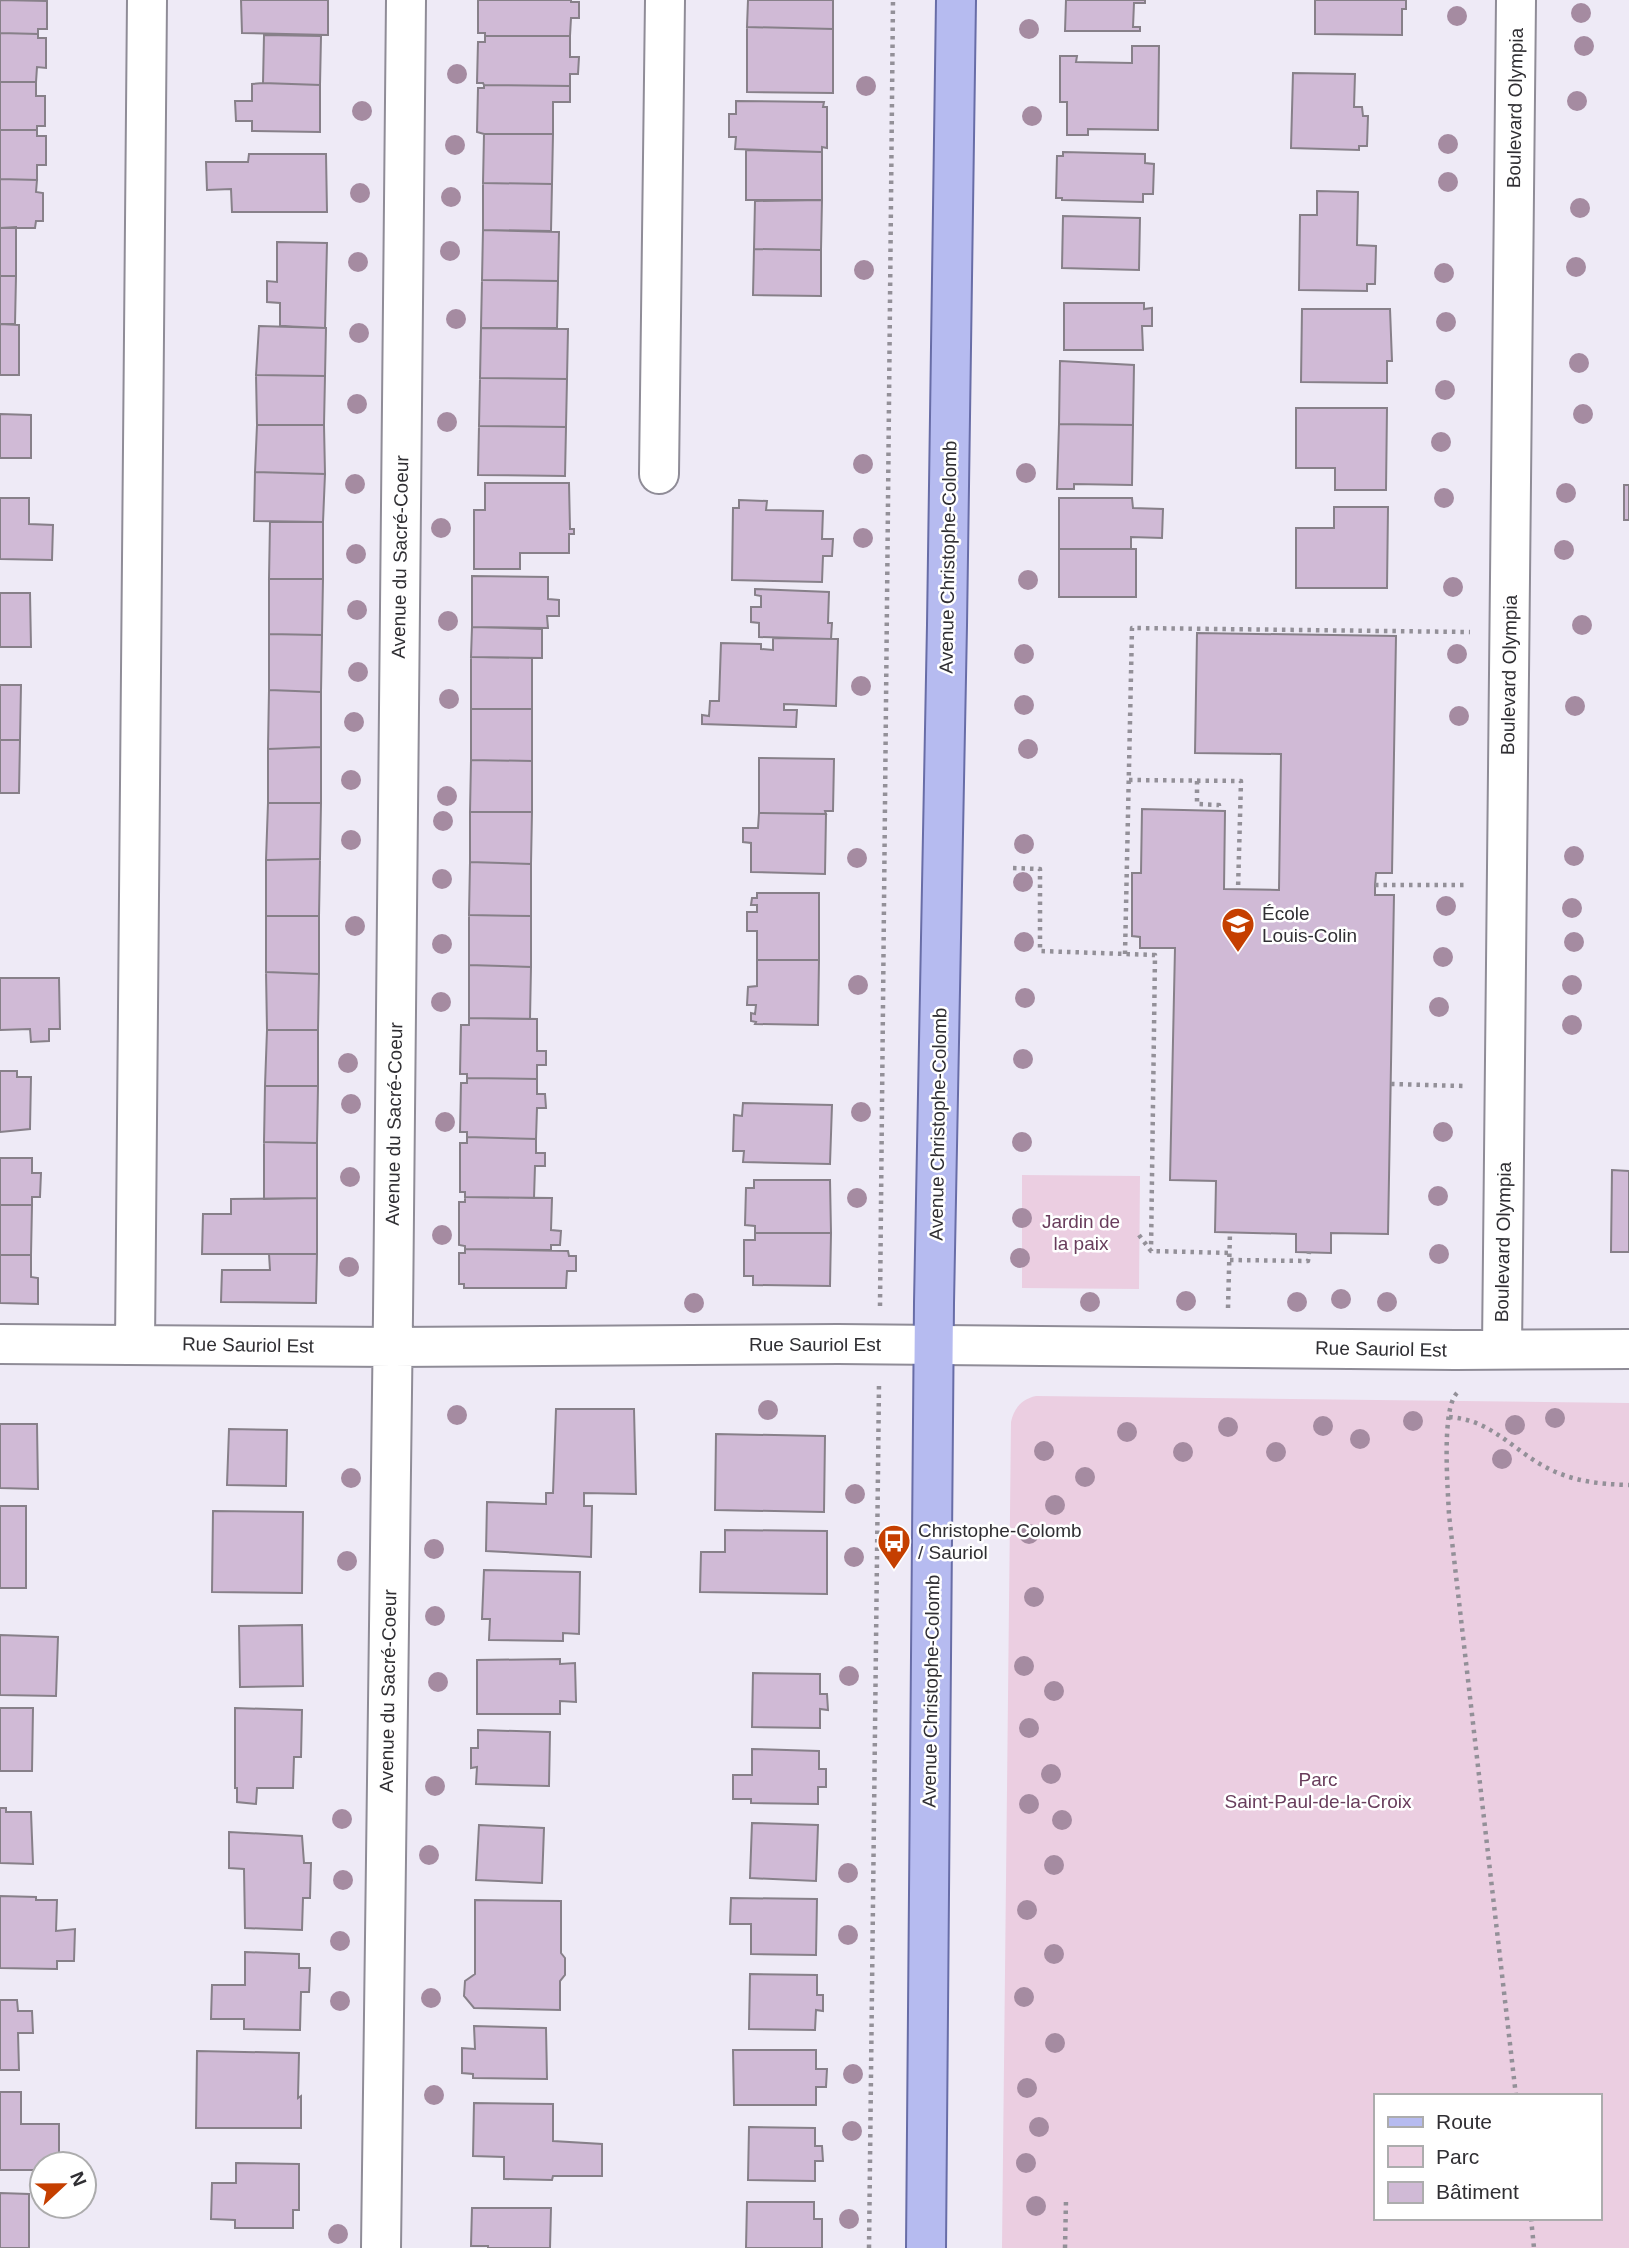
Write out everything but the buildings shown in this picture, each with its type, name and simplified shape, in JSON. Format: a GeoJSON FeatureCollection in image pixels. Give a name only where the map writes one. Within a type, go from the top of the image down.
{"type":"FeatureCollection","features":[{"type":"Feature","properties":{"kind":"main road","name":"Avenue Christophe-Colomb"},"geometry":{"type":"LineString","coordinates":[[926,2248],[934,1345],[956,0]]}},
{"type":"Feature","properties":{"kind":"street"},"geometry":{"type":"LineString","coordinates":[[135,1344],[147,0]]}},
{"type":"Feature","properties":{"kind":"street","name":"Avenue du Sacré-Coeur"},"geometry":{"type":"LineString","coordinates":[[381,2248],[406,0]]}},
{"type":"Feature","properties":{"kind":"street"},"geometry":{"type":"LineString","coordinates":[[659,474],[665,0]]}},
{"type":"Feature","properties":{"kind":"street","name":"Boulevard Olympia"},"geometry":{"type":"LineString","coordinates":[[1502,1349],[1516,0]]}},
{"type":"Feature","properties":{"kind":"street","name":"Rue Sauriol Est"},"geometry":{"type":"LineString","coordinates":[[0,1344],[1629,1349]]}},
{"type":"Feature","properties":{"kind":"path"},"geometry":{"type":"LineString","coordinates":[[880,1287],[893,0]]}},
{"type":"Feature","properties":{"kind":"path"},"geometry":{"type":"LineString","coordinates":[[1125,954],[1132,628],[1326,633],[1471,632]]}},
{"type":"Feature","properties":{"kind":"path"},"geometry":{"type":"LineString","coordinates":[[1129,780],[1241,781],[1238,890]]}},
{"type":"Feature","properties":{"kind":"path"},"geometry":{"type":"LineString","coordinates":[[1197,781],[1197,804],[1219,805],[1219,811]]}},
{"type":"Feature","properties":{"kind":"path"},"geometry":{"type":"LineString","coordinates":[[1013,868],[1040,869],[1040,951],[1155,955],[1151,1251]]}},
{"type":"Feature","properties":{"kind":"path"},"geometry":{"type":"LineString","coordinates":[[1375,885],[1469,885]]}},
{"type":"Feature","properties":{"kind":"path"},"geometry":{"type":"LineString","coordinates":[[1391,1084],[1466,1086]]}},
{"type":"Feature","properties":{"kind":"path"},"geometry":{"type":"LineString","coordinates":[[1228,1314],[1230,1232]]}},
{"type":"Feature","properties":{"kind":"path"},"geometry":{"type":"LineString","coordinates":[[1139,1235],[1151,1251]]}},
{"type":"Feature","properties":{"kind":"path"},"geometry":{"type":"LineString","coordinates":[[1151,1251],[1231,1253]]}},
{"type":"Feature","properties":{"kind":"path"},"geometry":{"type":"LineString","coordinates":[[1230,1260],[1308,1261],[1309,1252]]}},
{"type":"Feature","properties":{"kind":"path"},"geometry":{"type":"LineString","coordinates":[[1453,1396],[1447,1436],[1449,1514],[1516,2094]]}},
{"type":"Feature","properties":{"kind":"path"},"geometry":{"type":"LineString","coordinates":[[1449,1416],[1469,1418],[1539,1464],[1576,1480],[1588,1484],[1629,1485]]}},
{"type":"Feature","properties":{"kind":"path"},"geometry":{"type":"LineString","coordinates":[[869,2248],[878,1423]]}},
{"type":"Feature","properties":{"kind":"path"},"geometry":{"type":"LineString","coordinates":[[1065,2248],[1066,2200]]}},
{"type":"Feature","properties":{"kind":"path"},"geometry":{"type":"LineString","coordinates":[[1531,2220],[1534,2248]]}},
{"type":"Feature","properties":{"kind":"green space","name":"Jardin de la paix"},"geometry":{"type":"Polygon","coordinates":[[[1022,1175],[1140,1176],[1139,1289],[1022,1288],[1022,1175]]]}},
{"type":"Feature","properties":{"kind":"green space","name":"Parc Saint-Paul-de-la-Croix"},"geometry":{"type":"Polygon","coordinates":[[[1036,1396],[1629,1403],[1629,2248],[1002,2248],[1011,1422],[1014,1412],[1027,1399],[1036,1396]]]}},
{"type":"Feature","properties":{"kind":"place","name":"École Louis-Colin"},"geometry":{"type":"Point","coordinates":[1238,954]}},
{"type":"Feature","properties":{"kind":"place","name":"Christophe-Colomb / Sauriol"},"geometry":{"type":"Point","coordinates":[894,1571]}}]}
